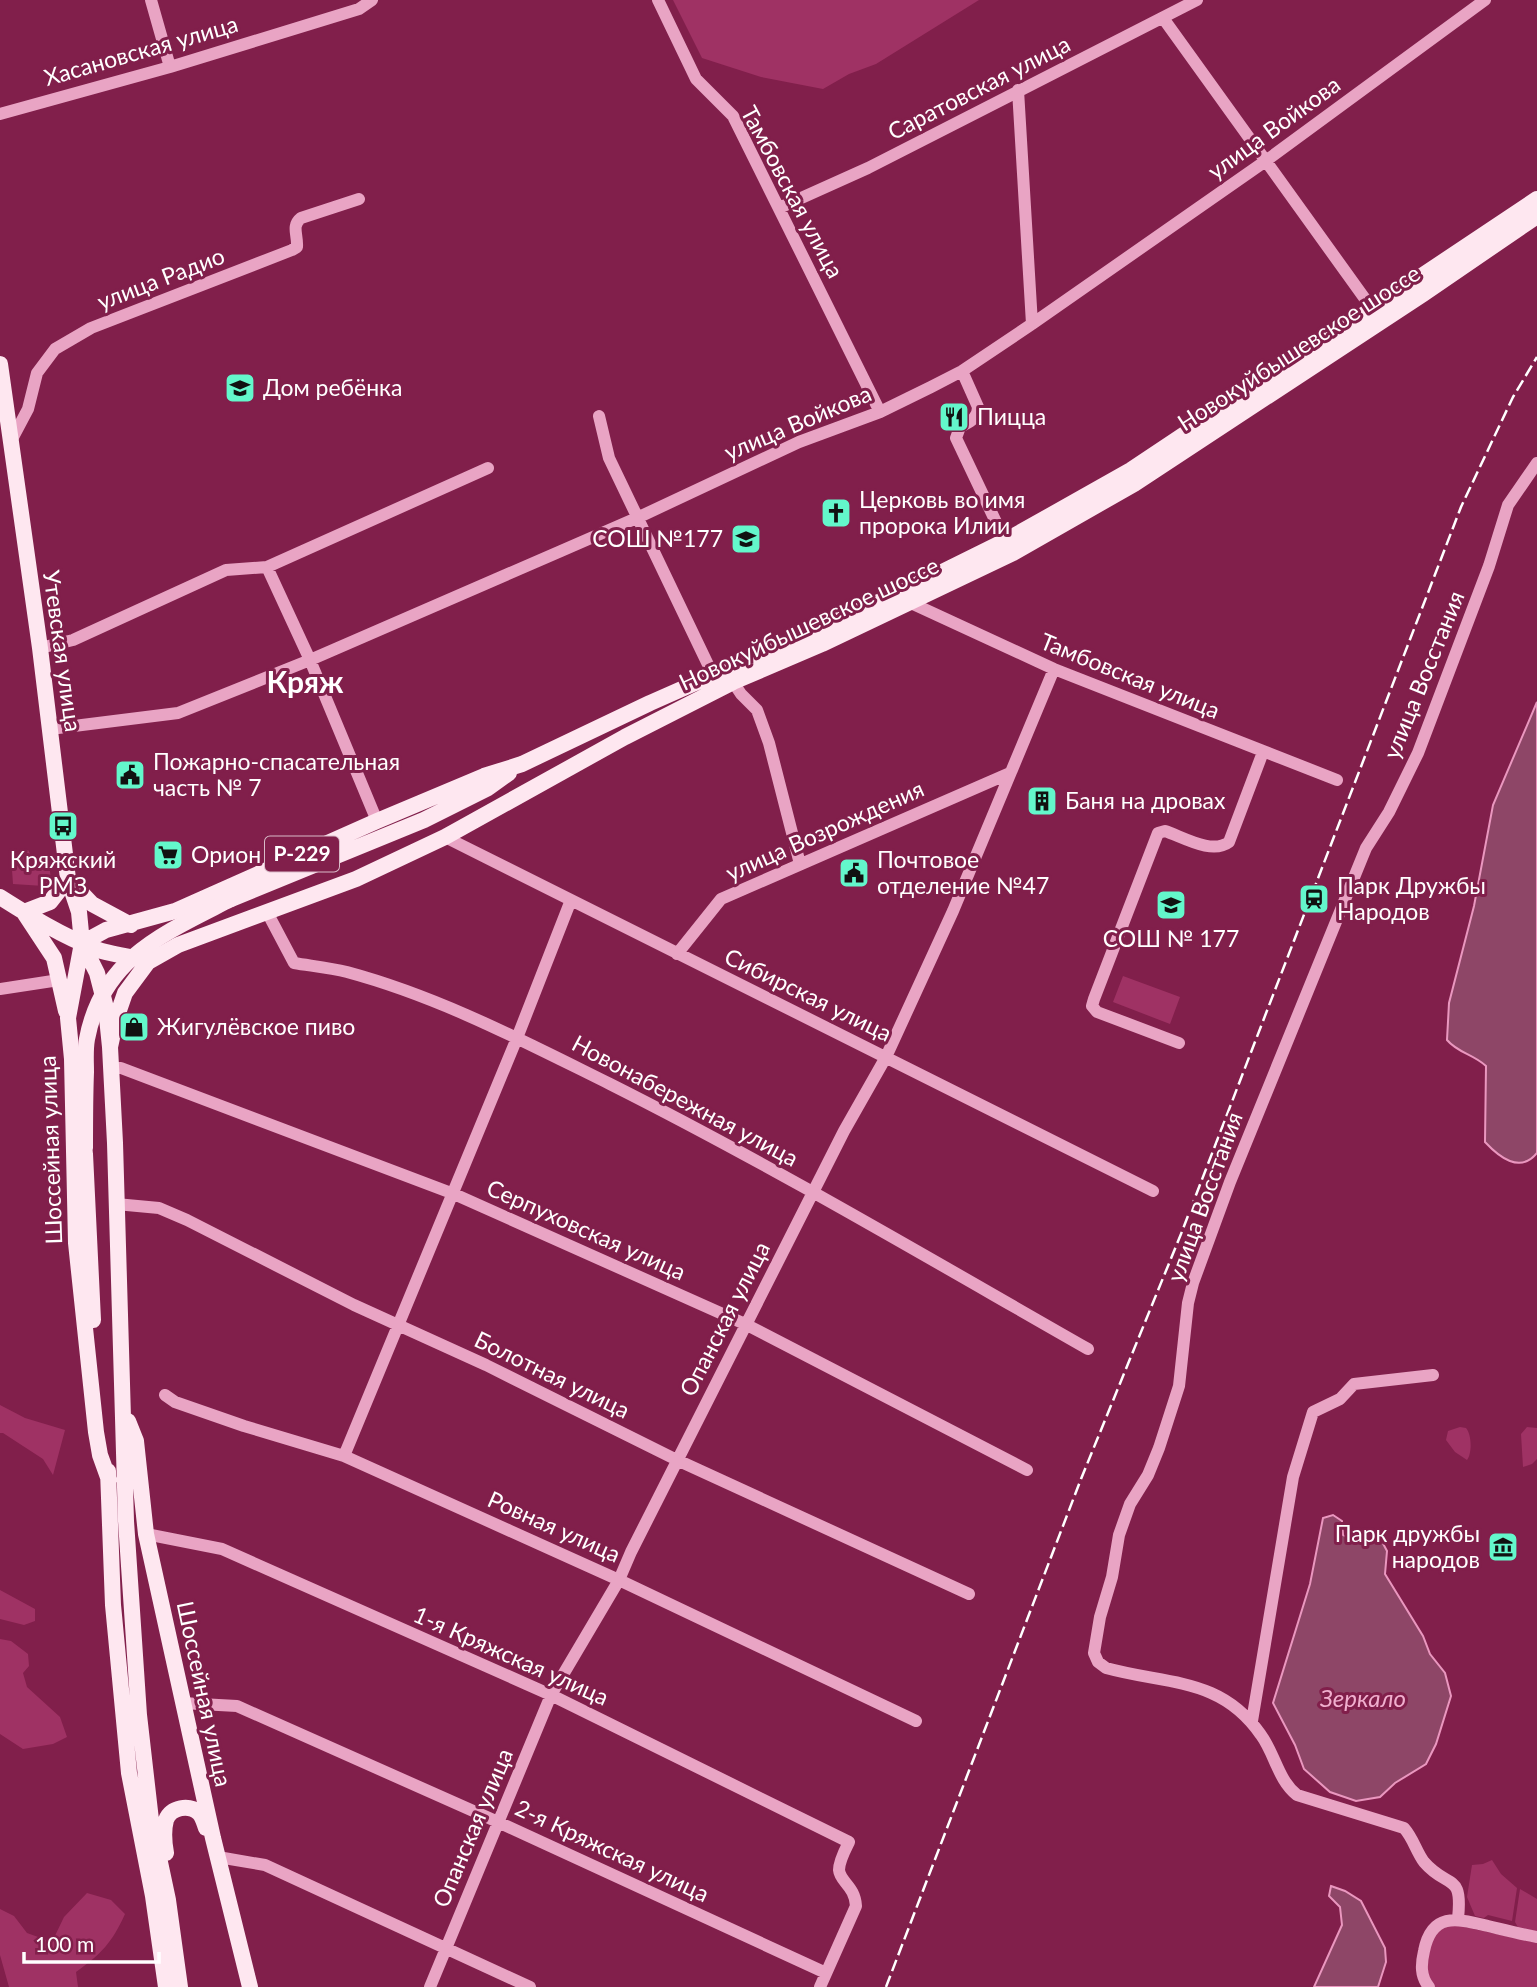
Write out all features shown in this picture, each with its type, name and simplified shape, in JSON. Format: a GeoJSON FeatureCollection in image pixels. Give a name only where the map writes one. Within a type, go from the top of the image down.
{"type":"FeatureCollection","features":[{"type":"Feature","properties":{"kind":"main road","name":"Новокуйбышевское шоссе"},"geometry":{"type":"LineString","coordinates":[[82,943],[106,930],[169,913],[377,821],[484,776],[522,764],[713,675],[908,589],[1005,541],[1131,470],[1537,199]]}},
{"type":"Feature","properties":{"kind":"main road","name":"Новокуйбышевское шоссе"},"geometry":{"type":"LineString","coordinates":[[111,1060],[116,1019],[125,993],[148,962],[178,945],[356,879],[445,837],[536,789],[625,737],[733,681],[911,603],[1013,552],[1134,484],[1537,216]]}},
{"type":"Feature","properties":{"kind":"main road","name":"Утевская улица"},"geometry":{"type":"LineString","coordinates":[[0,364],[40,649],[68,879],[79,912],[82,943]]}},
{"type":"Feature","properties":{"kind":"main road","name":"Новокуйбышевское шоссе"},"geometry":{"type":"LineString","coordinates":[[85,1148],[86,1041],[97,1004],[105,989],[132,957],[158,937],[231,900],[424,820],[488,788],[522,764]]}},
{"type":"Feature","properties":{"kind":"main road"},"geometry":{"type":"LineString","coordinates":[[24,912],[50,902],[68,879],[92,904],[131,925]]}},
{"type":"Feature","properties":{"kind":"main road"},"geometry":{"type":"LineString","coordinates":[[0,897],[82,943],[148,962]]}},
{"type":"Feature","properties":{"kind":"main road"},"geometry":{"type":"LineString","coordinates":[[24,912],[54,958],[68,1018]]}},
{"type":"Feature","properties":{"kind":"main road"},"geometry":{"type":"LineString","coordinates":[[169,913],[166,921],[168,934],[178,945]]}},
{"type":"Feature","properties":{"kind":"main road"},"geometry":{"type":"LineString","coordinates":[[82,943],[97,973],[106,1009],[111,1060]]}},
{"type":"Feature","properties":{"kind":"main road","name":"Шоссейная улица"},"geometry":{"type":"LineString","coordinates":[[82,943],[68,1018],[72,1059],[78,1270],[96,1432],[100,1455],[109,1480]]}},
{"type":"Feature","properties":{"kind":"main road"},"geometry":{"type":"LineString","coordinates":[[72,1059],[78,1049],[88,1045],[98,1046],[111,1060]]}},
{"type":"Feature","properties":{"kind":"main road","name":"Шоссейная улица"},"geometry":{"type":"LineString","coordinates":[[111,1060],[126,1521],[139,1715],[151,1820],[180,1987]]}},
{"type":"Feature","properties":{"kind":"main road","name":"Шоссейная улица"},"geometry":{"type":"LineString","coordinates":[[85,1148],[93,1329],[109,1480],[113,1605],[130,1773],[153,1896],[166,1987]]}},
{"type":"Feature","properties":{"kind":"main road","name":"Шоссейная улица"},"geometry":{"type":"LineString","coordinates":[[124,1409],[136,1441],[146,1534],[213,1838],[250,1987]]}},
{"type":"Feature","properties":{"kind":"main road"},"geometry":{"type":"LineString","coordinates":[[167,1900],[168,1871],[164,1836],[169,1815],[177,1809],[194,1809],[213,1838]]}},
{"type":"Feature","properties":{"kind":"street"},"geometry":{"type":"LineString","coordinates":[[151,0],[170,67]]}},
{"type":"Feature","properties":{"kind":"street","name":"Хасановская улица"},"geometry":{"type":"LineString","coordinates":[[0,114],[170,67],[359,9],[372,0]]}},
{"type":"Feature","properties":{"kind":"street","name":"Тамбовская улица"},"geometry":{"type":"LineString","coordinates":[[658,0],[696,79],[733,116],[880,412]]}},
{"type":"Feature","properties":{"kind":"street","name":"Саратовская улица"},"geometry":{"type":"LineString","coordinates":[[779,208],[868,168],[1197,0]]}},
{"type":"Feature","properties":{"kind":"street","name":"улица Войкова"},"geometry":{"type":"LineString","coordinates":[[50,729],[173,715],[310,660],[639,517],[799,442],[880,412],[962,371],[1267,160],[1485,0]]}},
{"type":"Feature","properties":{"kind":"street"},"geometry":{"type":"LineString","coordinates":[[1163,18],[1373,310]]}},
{"type":"Feature","properties":{"kind":"street"},"geometry":{"type":"LineString","coordinates":[[1018,90],[1032,324]]}},
{"type":"Feature","properties":{"kind":"street","name":"улица Радио"},"geometry":{"type":"LineString","coordinates":[[10,443],[28,409],[37,373],[55,349],[91,328],[292,250],[297,247],[295,228],[301,218],[359,199]]}},
{"type":"Feature","properties":{"kind":"street"},"geometry":{"type":"LineString","coordinates":[[962,371],[978,407],[978,413],[974,419],[960,427],[956,438],[1005,541]]}},
{"type":"Feature","properties":{"kind":"street"},"geometry":{"type":"LineString","coordinates":[[599,416],[609,458],[713,675]]}},
{"type":"Feature","properties":{"kind":"street","name":"улица Восстания"},"geometry":{"type":"LineString","coordinates":[[1458,1919],[1460,1897],[1456,1886],[1429,1867],[1416,1851],[1412,1837],[1404,1828],[1297,1795],[1289,1789],[1267,1742],[1252,1721],[1232,1703],[1215,1693],[1106,1668],[1098,1662],[1094,1653],[1119,1535],[1130,1504],[1148,1475],[1180,1386],[1188,1303],[1230,1182],[1366,848],[1389,812],[1418,753],[1485,578],[1508,505],[1537,463]]}},
{"type":"Feature","properties":{"kind":"street"},"geometry":{"type":"LineString","coordinates":[[40,649],[74,640],[226,570],[267,567],[488,468]]}},
{"type":"Feature","properties":{"kind":"street"},"geometry":{"type":"LineString","coordinates":[[267,567],[310,660],[377,821]]}},
{"type":"Feature","properties":{"kind":"street","name":"Тамбовская улица"},"geometry":{"type":"LineString","coordinates":[[911,603],[1054,669],[1337,780]]}},
{"type":"Feature","properties":{"kind":"street","name":"Опанская улица"},"geometry":{"type":"LineString","coordinates":[[430,1987],[551,1695],[619,1580],[745,1324],[844,1131],[886,1057],[953,911],[1054,669]]}},
{"type":"Feature","properties":{"kind":"street"},"geometry":{"type":"LineString","coordinates":[[733,681],[741,694],[757,710],[769,743],[800,864]]}},
{"type":"Feature","properties":{"kind":"street"},"geometry":{"type":"LineString","coordinates":[[1179,1044],[1097,1012],[1092,1006],[1094,999],[1158,833],[1165,831],[1211,847],[1222,847],[1229,842],[1263,752]]}},
{"type":"Feature","properties":{"kind":"street","name":"улица Возрождения"},"geometry":{"type":"LineString","coordinates":[[677,954],[721,899],[1010,773]]}},
{"type":"Feature","properties":{"kind":"street","name":"Сибирская улица"},"geometry":{"type":"LineString","coordinates":[[445,837],[1153,1191]]}},
{"type":"Feature","properties":{"kind":"street"},"geometry":{"type":"LineString","coordinates":[[344,1456],[454,1194],[571,900]]}},
{"type":"Feature","properties":{"kind":"street","name":"Новонабережная улица"},"geometry":{"type":"LineString","coordinates":[[267,912],[295,963],[359,976],[450,1007],[517,1038],[657,1108],[814,1192],[1088,1349]]}},
{"type":"Feature","properties":{"kind":"street"},"geometry":{"type":"LineString","coordinates":[[0,989],[58,979]]}},
{"type":"Feature","properties":{"kind":"street","name":"Серпуховская улица"},"geometry":{"type":"LineString","coordinates":[[111,1060],[121,1068],[454,1194],[745,1324],[1027,1470]]}},
{"type":"Feature","properties":{"kind":"street","name":"Болотная улица"},"geometry":{"type":"LineString","coordinates":[[116,1204],[159,1208],[187,1220],[354,1305],[486,1365],[677,1460],[969,1594]]}},
{"type":"Feature","properties":{"kind":"street"},"geometry":{"type":"LineString","coordinates":[[1252,1721],[1293,1477],[1313,1412],[1340,1399],[1353,1384],[1433,1375]]}},
{"type":"Feature","properties":{"kind":"street","name":"Ровная улица"},"geometry":{"type":"LineString","coordinates":[[165,1395],[175,1402],[233,1422],[344,1456],[619,1580],[916,1721]]}},
{"type":"Feature","properties":{"kind":"street","name":"1-я Кряжская улица"},"geometry":{"type":"LineString","coordinates":[[146,1534],[222,1549],[551,1695],[849,1842],[841,1860],[839,1874],[855,1895],[856,1906],[827,1973]]}},
{"type":"Feature","properties":{"kind":"street","name":"2-я Кряжская улица"},"geometry":{"type":"LineString","coordinates":[[183,1703],[237,1706],[827,1973]]}},
{"type":"Feature","properties":{"kind":"street"},"geometry":{"type":"LineString","coordinates":[[218,1857],[265,1866],[530,1987]]}},
{"type":"Feature","properties":{"kind":"street"},"geometry":{"type":"LineString","coordinates":[[1429,1987],[1422,1972],[1426,1938],[1437,1925],[1458,1919],[1537,1937]]}},
{"type":"Feature","properties":{"kind":"street"},"geometry":{"type":"LineString","coordinates":[[820,1987],[827,1973]]}},
{"type":"Feature","properties":{"kind":"shaded area"},"geometry":{"type":"Polygon","coordinates":[[[673,0],[979,0],[876,64],[849,74],[823,89],[761,77],[702,58],[673,0]]]}},
{"type":"Feature","properties":{"kind":"shaded area"},"geometry":{"type":"Polygon","coordinates":[[[28,850],[36,864],[49,863],[51,880],[44,886],[13,884],[12,870],[16,856],[28,850]]]}},
{"type":"Feature","properties":{"kind":"shaded area"},"geometry":{"type":"Polygon","coordinates":[[[1123,976],[1180,997],[1170,1024],[1113,1002],[1123,976]]]}},
{"type":"Feature","properties":{"kind":"shaded area"},"geometry":{"type":"Polygon","coordinates":[[[0,1405],[25,1418],[65,1430],[53,1475],[43,1459],[0,1433],[0,1405]]]}},
{"type":"Feature","properties":{"kind":"shaded area"},"geometry":{"type":"Polygon","coordinates":[[[1527,1427],[1537,1428],[1537,1459],[1523,1467],[1521,1434],[1527,1427]]]}},
{"type":"Feature","properties":{"kind":"shaded area"},"geometry":{"type":"Polygon","coordinates":[[[1466,1428],[1469,1435],[1470,1449],[1467,1460],[1455,1452],[1446,1440],[1448,1431],[1466,1428]]]}},
{"type":"Feature","properties":{"kind":"shaded area"},"geometry":{"type":"Polygon","coordinates":[[[0,1590],[35,1609],[35,1621],[24,1625],[0,1619],[0,1590]]]}},
{"type":"Feature","properties":{"kind":"shaded area"},"geometry":{"type":"Polygon","coordinates":[[[0,1639],[11,1641],[28,1654],[29,1666],[23,1673],[27,1687],[60,1717],[67,1737],[53,1744],[23,1749],[0,1734],[0,1639]]]}},
{"type":"Feature","properties":{"kind":"shaded area"},"geometry":{"type":"Polygon","coordinates":[[[1492,1860],[1501,1874],[1517,1888],[1512,1921],[1488,1915],[1484,1918],[1475,1916],[1467,1897],[1472,1865],[1492,1860]]]}},
{"type":"Feature","properties":{"kind":"shaded area"},"geometry":{"type":"Polygon","coordinates":[[[1520,1889],[1537,1899],[1537,1933],[1519,1929],[1515,1922],[1520,1889]]]}},
{"type":"Feature","properties":{"kind":"shaded area"},"geometry":{"type":"Polygon","coordinates":[[[87,1893],[111,1900],[125,1914],[105,1947],[76,1972],[78,1987],[9,1987],[0,1955],[0,1909],[14,1916],[27,1933],[52,1942],[64,1917],[87,1893]]]}},
{"type":"Feature","properties":{"kind":"shaded area"},"geometry":{"type":"Polygon","coordinates":[[[1455,1925],[1537,1943],[1537,1987],[1435,1987],[1426,1972],[1429,1944],[1441,1928],[1455,1925]]]}},
{"type":"Feature","properties":{"kind":"water"},"geometry":{"type":"Polygon","coordinates":[[[1537,702],[1537,1153],[1524,1162],[1517,1163],[1503,1158],[1485,1142],[1486,1066],[1447,1040],[1449,1003],[1474,906],[1493,805],[1537,702]]]}},
{"type":"Feature","properties":{"kind":"water","name":"Зеркало"},"geometry":{"type":"Polygon","coordinates":[[[1333,1515],[1342,1521],[1343,1535],[1355,1542],[1368,1532],[1379,1536],[1387,1551],[1385,1574],[1423,1636],[1430,1654],[1445,1673],[1451,1696],[1436,1744],[1426,1764],[1395,1783],[1380,1797],[1356,1801],[1330,1792],[1304,1769],[1273,1703],[1310,1584],[1323,1518],[1333,1515]]]}},
{"type":"Feature","properties":{"kind":"water"},"geometry":{"type":"Polygon","coordinates":[[[1331,1886],[1361,1901],[1385,1948],[1386,1962],[1378,1987],[1314,1987],[1342,1925],[1340,1907],[1329,1896],[1331,1886]]]}},
{"type":"Feature","properties":{"kind":"railway"},"geometry":{"type":"LineString","coordinates":[[886,1987],[1081,1479],[1181,1234],[1461,507],[1513,397],[1537,357]]}},
{"type":"Feature","properties":{"kind":"place","name":"Дом ребёнка"},"geometry":{"type":"Point","coordinates":[240,388]}},
{"type":"Feature","properties":{"kind":"place","name":"Пицца"},"geometry":{"type":"Point","coordinates":[954,417]}},
{"type":"Feature","properties":{"kind":"place","name":"Церковь во имя пророка Илии"},"geometry":{"type":"Point","coordinates":[836,513]}},
{"type":"Feature","properties":{"kind":"place","name":"СОШ №177"},"geometry":{"type":"Point","coordinates":[746,539]}},
{"type":"Feature","properties":{"kind":"place","name":"Пожарно-спасательная часть № 7"},"geometry":{"type":"Point","coordinates":[130,775]}},
{"type":"Feature","properties":{"kind":"place","name":"Баня на дровах"},"geometry":{"type":"Point","coordinates":[1042,801]}},
{"type":"Feature","properties":{"kind":"place","name":"Кряжский РМЗ"},"geometry":{"type":"Point","coordinates":[63,826]}},
{"type":"Feature","properties":{"kind":"place","name":"Орион"},"geometry":{"type":"Point","coordinates":[168,855]}},
{"type":"Feature","properties":{"kind":"place","name":"Почтовое отделение №47"},"geometry":{"type":"Point","coordinates":[854,873]}},
{"type":"Feature","properties":{"kind":"place","name":"Парк Дружбы Народов"},"geometry":{"type":"Point","coordinates":[1314,899]}},
{"type":"Feature","properties":{"kind":"place","name":"СОШ № 177"},"geometry":{"type":"Point","coordinates":[1171,905]}},
{"type":"Feature","properties":{"kind":"place","name":"Жигулёвское пиво"},"geometry":{"type":"Point","coordinates":[134,1027]}},
{"type":"Feature","properties":{"kind":"place","name":"Парк дружбы народов"},"geometry":{"type":"Point","coordinates":[1503,1547]}},
{"type":"Feature","properties":{"kind":"district","name":"Кряж"},"geometry":{"type":"Point","coordinates":[305,683]}}]}
